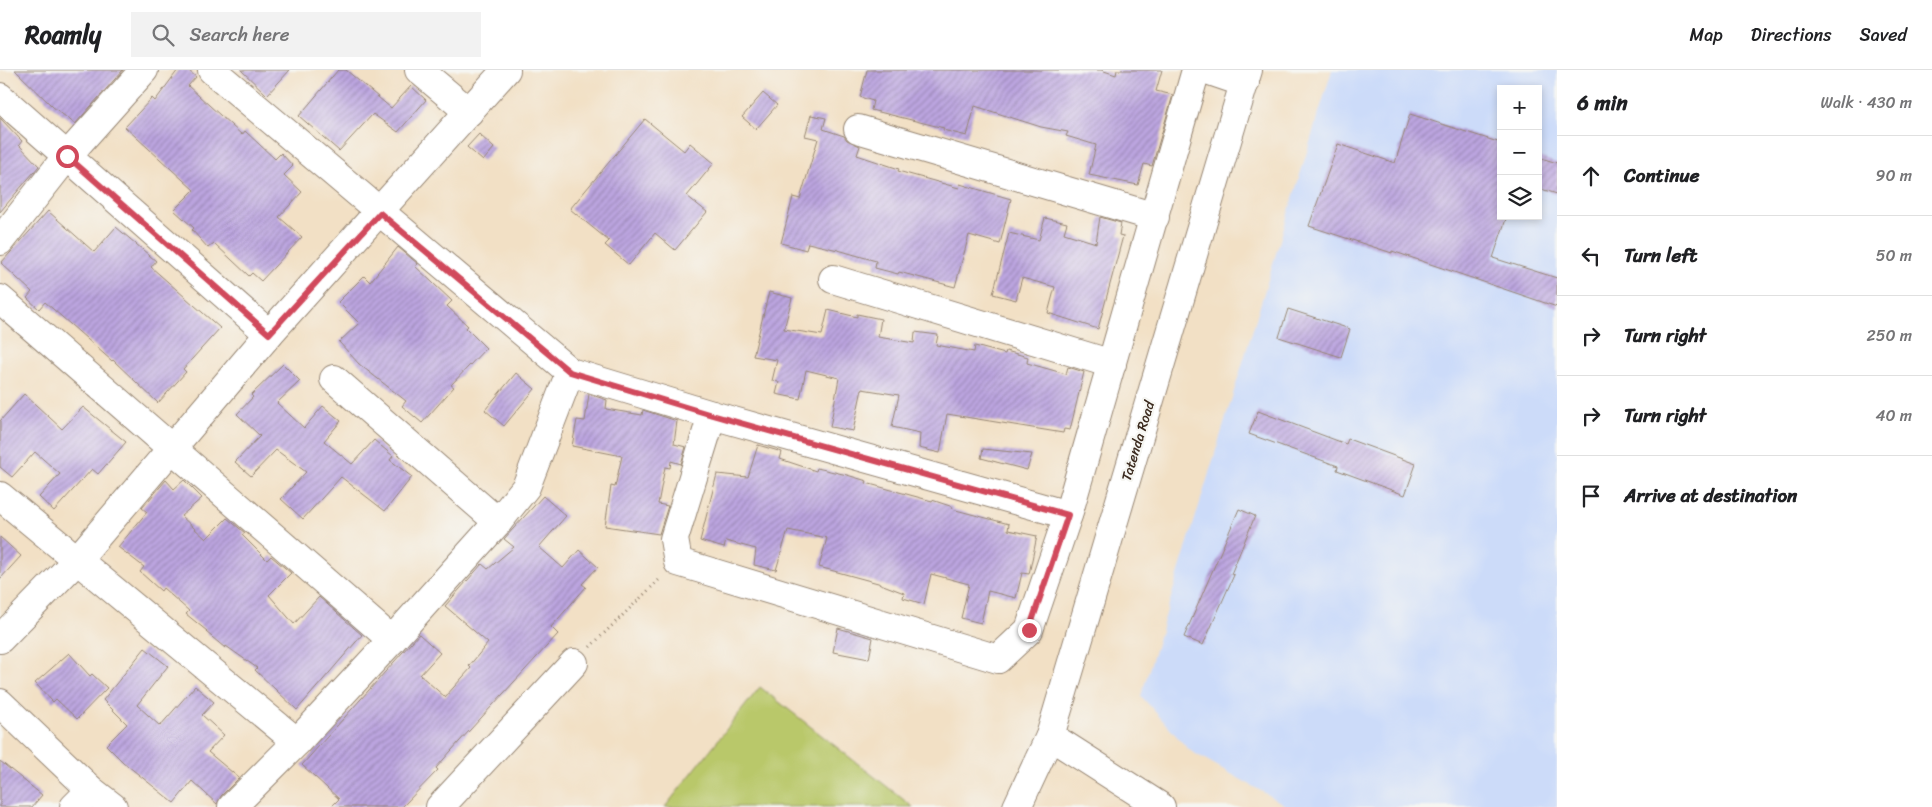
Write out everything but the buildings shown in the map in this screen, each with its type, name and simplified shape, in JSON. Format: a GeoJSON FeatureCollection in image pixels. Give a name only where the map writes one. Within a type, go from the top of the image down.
{"type":"FeatureCollection","features":[{"type":"Feature","properties":{"kind":"street"},"geometry":{"type":"LineString","coordinates":[[0,241],[67,156],[144,70]]}},
{"type":"Feature","properties":{"kind":"street"},"geometry":{"type":"LineString","coordinates":[[212,70],[570,372],[712,415],[1068,515]]}},
{"type":"Feature","properties":{"kind":"street"},"geometry":{"type":"LineString","coordinates":[[419,70],[469,112]]}},
{"type":"Feature","properties":{"kind":"street"},"geometry":{"type":"LineString","coordinates":[[0,639],[76,561],[269,334],[380,213],[506,70]]}},
{"type":"Feature","properties":{"kind":"street"},"geometry":{"type":"LineString","coordinates":[[712,415],[674,539],[678,562],[998,660],[1029,630],[1068,515],[1196,70]]}},
{"type":"Feature","properties":{"kind":"street"},"geometry":{"type":"LineString","coordinates":[[1207,70],[1246,76]]}},
{"type":"Feature","properties":{"kind":"street","name":"Tatenda Road"},"geometry":{"type":"LineString","coordinates":[[1017,807],[1050,736],[1246,76]]}},
{"type":"Feature","properties":{"kind":"street"},"geometry":{"type":"LineString","coordinates":[[0,97],[269,334]]}},
{"type":"Feature","properties":{"kind":"street"},"geometry":{"type":"LineString","coordinates":[[858,129],[1155,217]]}},
{"type":"Feature","properties":{"kind":"street"},"geometry":{"type":"LineString","coordinates":[[833,279],[1112,364]]}},
{"type":"Feature","properties":{"kind":"street"},"geometry":{"type":"LineString","coordinates":[[0,299],[392,640]]}},
{"type":"Feature","properties":{"kind":"street"},"geometry":{"type":"LineString","coordinates":[[232,807],[298,742],[392,640],[498,522],[526,487],[570,372]]}},
{"type":"Feature","properties":{"kind":"street"},"geometry":{"type":"LineString","coordinates":[[334,379],[498,522]]}},
{"type":"Feature","properties":{"kind":"street"},"geometry":{"type":"LineString","coordinates":[[0,496],[76,561],[298,742]]}},
{"type":"Feature","properties":{"kind":"street"},"geometry":{"type":"LineString","coordinates":[[440,807],[574,663]]}},
{"type":"Feature","properties":{"kind":"street"},"geometry":{"type":"LineString","coordinates":[[0,702],[83,798],[113,807]]}},
{"type":"Feature","properties":{"kind":"street"},"geometry":{"type":"LineString","coordinates":[[1050,736],[1161,807]]}},
{"type":"Feature","properties":{"kind":"path"},"geometry":{"type":"LineString","coordinates":[[574,663],[678,562]]}},
{"type":"Feature","properties":{"kind":"shaded area"},"geometry":{"type":"Polygon","coordinates":[[[1332,70],[1557,70],[1557,807],[1289,807],[1189,750],[1141,696],[1332,70]]]}},
{"type":"Feature","properties":{"kind":"green space"},"geometry":{"type":"Polygon","coordinates":[[[760,687],[913,807],[665,807],[760,687]]]}},
{"type":"Feature","properties":{"kind":"route"},"geometry":{"type":"LineString","coordinates":[[67,156],[269,334],[380,213],[570,372],[712,415],[1068,515],[1029,630]]}}]}
